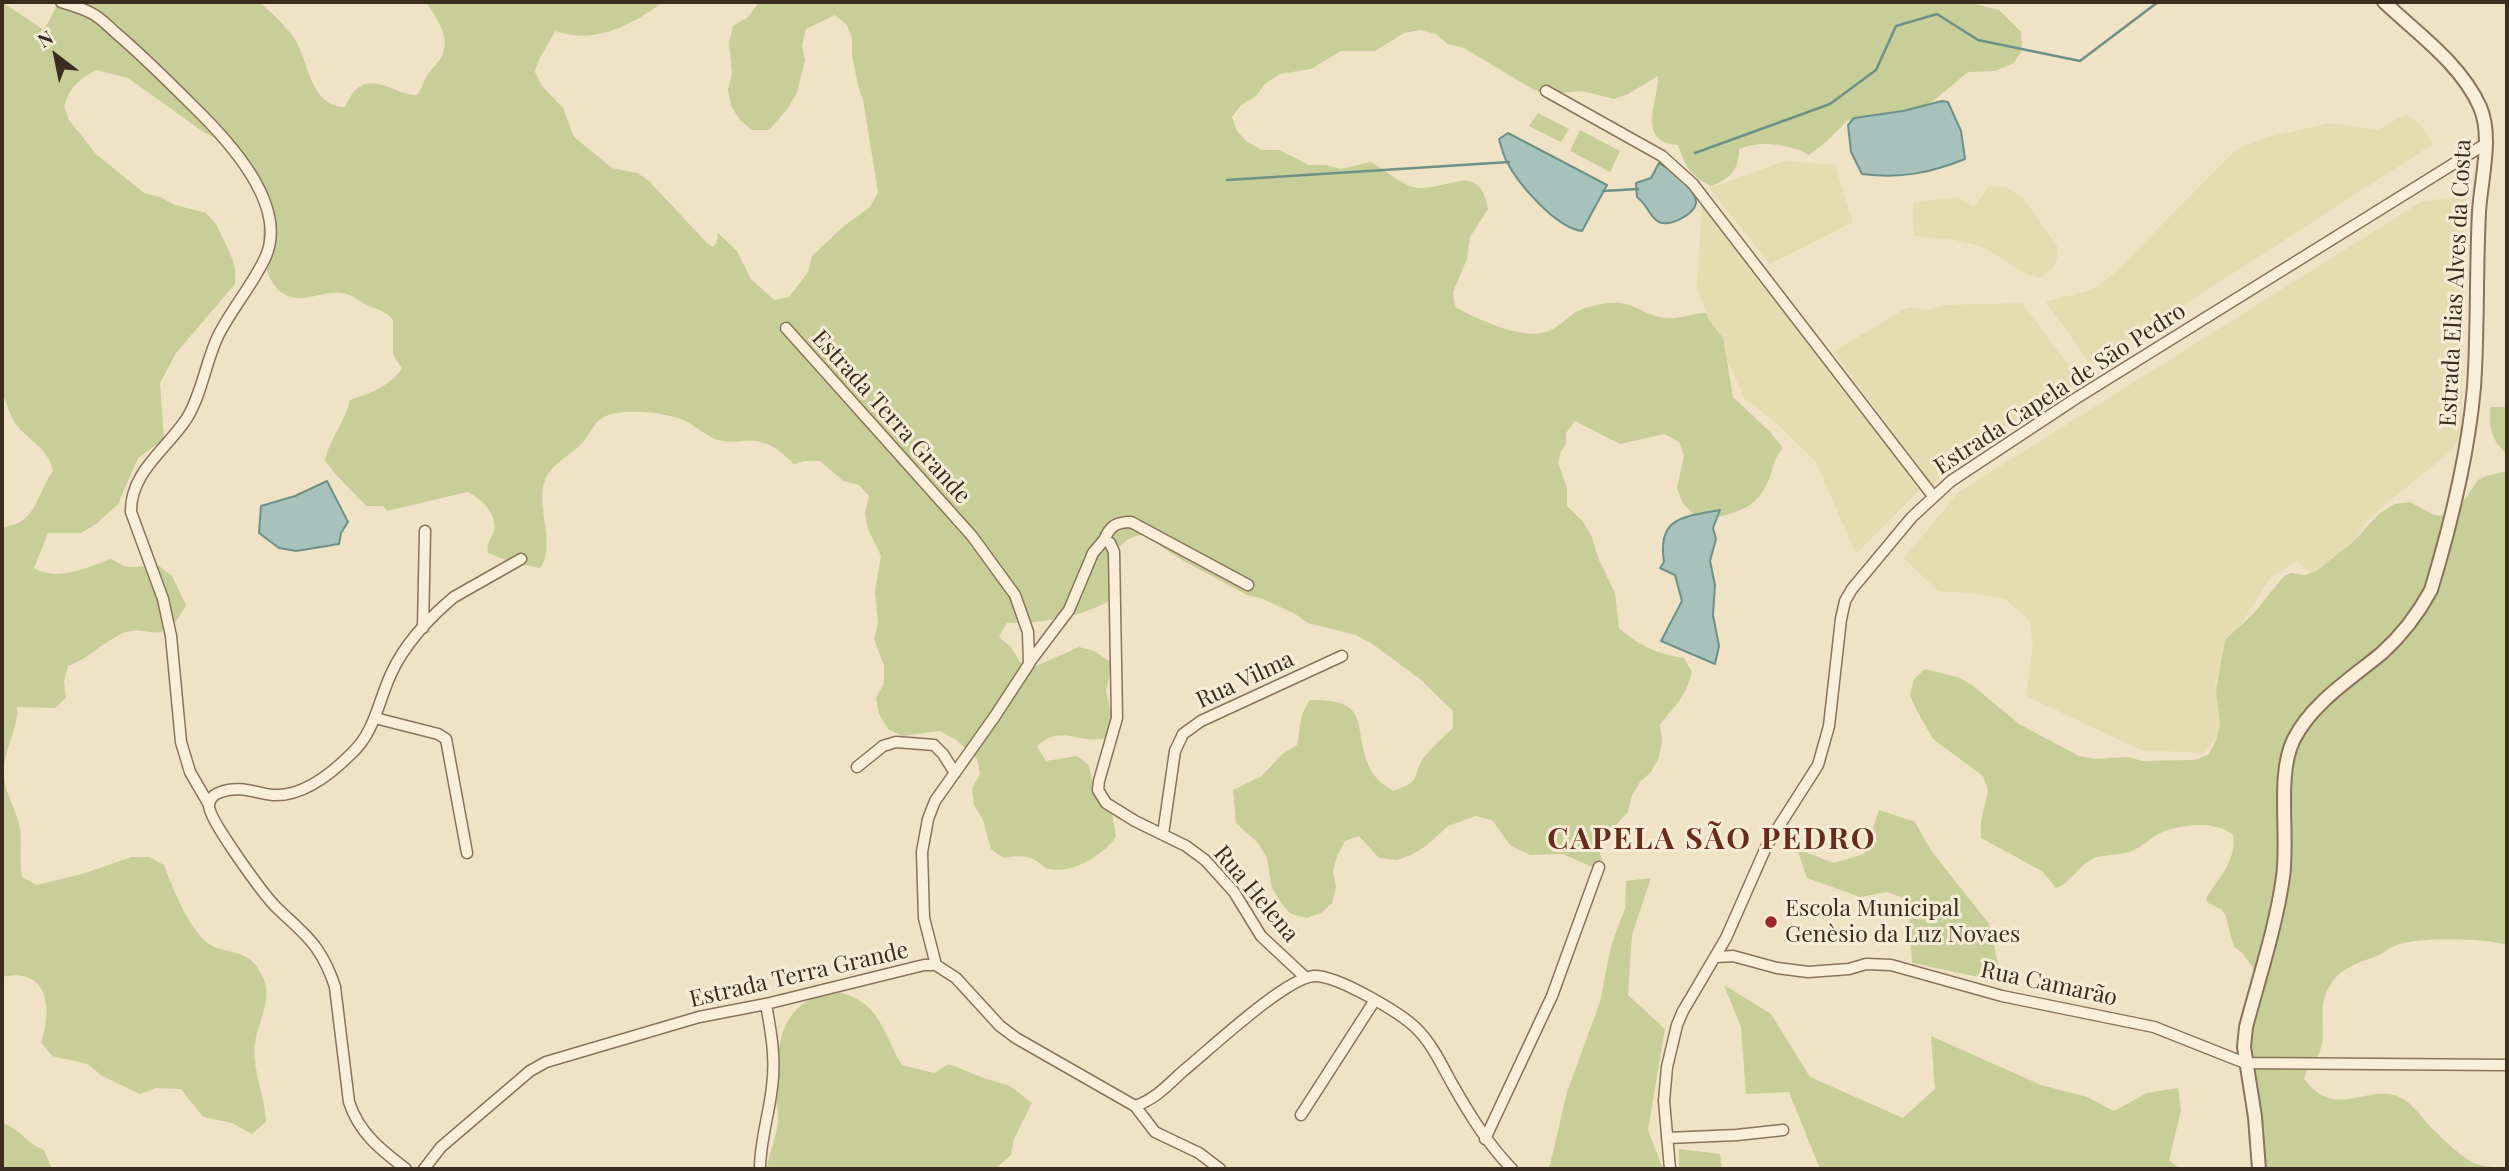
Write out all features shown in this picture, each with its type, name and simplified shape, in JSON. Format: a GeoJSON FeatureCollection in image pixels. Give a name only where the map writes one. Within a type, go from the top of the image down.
{"type":"FeatureCollection","features":[{"type":"Feature","properties":{"kind":"street"},"geometry":{"type":"LineString","coordinates":[[61,2],[94,14],[138,52],[202,115],[251,173],[271,223],[272,237],[265,257],[218,337],[205,366],[193,407],[180,427],[157,452],[133,491],[131,512],[163,598],[171,636],[181,742],[190,772],[217,825],[261,889],[307,937],[329,971],[335,987],[352,1113],[378,1148],[406,1169]]}},
{"type":"Feature","properties":{"kind":"street","name":"Estrada Elias Alves da Costa"},"geometry":{"type":"LineString","coordinates":[[2259,1169],[2255,1117],[2245,1063],[2246,1027],[2283,876],[2286,770],[2294,739],[2348,679],[2383,652],[2404,630],[2431,590],[2469,425],[2474,385],[2481,181],[2487,143],[2486,124],[2472,91],[2459,74],[2384,2]]}},
{"type":"Feature","properties":{"kind":"street"},"geometry":{"type":"LineString","coordinates":[[1546,91],[1662,156],[1693,184],[1933,496]]}},
{"type":"Feature","properties":{"kind":"street","name":"Estrada Capela de São Pedro"},"geometry":{"type":"LineString","coordinates":[[1670,1169],[1664,1118],[1665,1082],[1677,1025],[1717,957],[1767,845],[1818,765],[1829,726],[1845,601],[1874,562],[1933,496],[1996,450],[2487,143]]}},
{"type":"Feature","properties":{"kind":"street","name":"Estrada Terra Grande"},"geometry":{"type":"LineString","coordinates":[[424,1169],[440,1147],[530,1071],[546,1062],[699,1017],[936,965],[924,918],[922,852],[928,819],[935,802],[1029,664],[1028,632],[1024,615],[1004,578],[972,536],[786,328]]}},
{"type":"Feature","properties":{"kind":"street"},"geometry":{"type":"LineString","coordinates":[[1029,664],[1069,610],[1093,553],[1104,540],[1109,528],[1115,524],[1131,522],[1248,585]]}},
{"type":"Feature","properties":{"kind":"street"},"geometry":{"type":"LineString","coordinates":[[423,628],[425,531]]}},
{"type":"Feature","properties":{"kind":"street","name":"Rua Helena"},"geometry":{"type":"LineString","coordinates":[[1104,540],[1110,543],[1114,552],[1117,718],[1098,781],[1101,798],[1135,821],[1186,846],[1222,876],[1261,936],[1306,978]]}},
{"type":"Feature","properties":{"kind":"street"},"geometry":{"type":"LineString","coordinates":[[208,803],[219,792],[232,789],[286,795],[314,784],[351,755],[369,733],[392,672],[423,628],[454,597],[521,559]]}},
{"type":"Feature","properties":{"kind":"street","name":"Rua Vilma"},"geometry":{"type":"LineString","coordinates":[[1163,834],[1175,751],[1183,734],[1200,721],[1342,656]]}},
{"type":"Feature","properties":{"kind":"street"},"geometry":{"type":"LineString","coordinates":[[375,719],[438,734],[446,740],[467,853]]}},
{"type":"Feature","properties":{"kind":"street"},"geometry":{"type":"LineString","coordinates":[[857,767],[883,746],[896,742],[934,745],[954,773]]}},
{"type":"Feature","properties":{"kind":"street"},"geometry":{"type":"LineString","coordinates":[[1485,1139],[1552,996],[1599,867]]}},
{"type":"Feature","properties":{"kind":"street","name":"Rua Camarão"},"geometry":{"type":"LineString","coordinates":[[1717,957],[1732,956],[1777,968],[1808,972],[1849,970],[1866,964],[1891,965],[2002,996],[2154,1027],[2245,1063]]}},
{"type":"Feature","properties":{"kind":"street"},"geometry":{"type":"LineString","coordinates":[[936,965],[956,978],[1000,1026],[1016,1038],[1135,1106],[1155,1132],[1199,1153],[1220,1169]]}},
{"type":"Feature","properties":{"kind":"street"},"geometry":{"type":"LineString","coordinates":[[1135,1106],[1156,1096],[1287,988],[1306,978],[1317,976],[1375,1000],[1408,1021],[1424,1037],[1485,1139],[1512,1169]]}},
{"type":"Feature","properties":{"kind":"street"},"geometry":{"type":"LineString","coordinates":[[1301,1115],[1375,1000]]}},
{"type":"Feature","properties":{"kind":"street"},"geometry":{"type":"LineString","coordinates":[[760,1169],[760,1151],[774,1065],[766,1004]]}},
{"type":"Feature","properties":{"kind":"street"},"geometry":{"type":"LineString","coordinates":[[2245,1063],[2507,1065]]}},
{"type":"Feature","properties":{"kind":"street"},"geometry":{"type":"LineString","coordinates":[[1667,1138],[1737,1135],[1783,1129]]}},
{"type":"Feature","properties":{"kind":"shaded area"},"geometry":{"type":"Polygon","coordinates":[[[2406,114],[2420,124],[2433,144],[2091,365],[2046,302],[2091,290],[2113,274],[2237,149],[2265,138],[2330,123],[2378,130],[2406,114]]]}},
{"type":"Feature","properties":{"kind":"shaded area"},"geometry":{"type":"Polygon","coordinates":[[[1785,161],[1835,165],[1853,222],[1770,264],[1709,188],[1785,161]]]}},
{"type":"Feature","properties":{"kind":"shaded area"},"geometry":{"type":"Polygon","coordinates":[[[1989,186],[2005,187],[2022,197],[2057,245],[2058,255],[2053,268],[2040,278],[2026,274],[1983,247],[1955,240],[1914,236],[1913,203],[1957,197],[1974,207],[1989,186]]]}},
{"type":"Feature","properties":{"kind":"shaded area"},"geometry":{"type":"Polygon","coordinates":[[[2466,195],[2461,434],[2451,451],[2370,517],[2344,554],[2318,580],[2297,561],[2271,577],[2230,641],[2215,684],[2224,732],[2203,753],[2141,750],[2026,696],[2033,646],[2029,620],[2005,599],[1938,591],[1904,558],[1959,492],[2421,202],[2466,195]]]}},
{"type":"Feature","properties":{"kind":"shaded area"},"geometry":{"type":"Polygon","coordinates":[[[1702,204],[1921,488],[1856,554],[1816,462],[1773,420],[1745,399],[1714,333],[1697,288],[1702,204]]]}},
{"type":"Feature","properties":{"kind":"shaded area"},"geometry":{"type":"Polygon","coordinates":[[[2022,303],[2082,384],[2003,428],[1951,463],[1933,485],[1833,352],[1908,307],[1929,310],[1945,305],[2022,303]]]}},
{"type":"Feature","properties":{"kind":"green space"},"geometry":{"type":"Polygon","coordinates":[[[2,2],[44,30],[59,2],[260,2],[294,38],[317,91],[333,105],[345,107],[354,92],[365,84],[380,84],[417,95],[421,90],[427,75],[441,58],[445,43],[438,21],[426,2],[664,2],[625,25],[599,34],[570,35],[555,31],[535,72],[542,86],[563,108],[574,137],[612,168],[637,173],[648,180],[713,247],[718,233],[737,251],[751,279],[774,300],[789,297],[808,272],[812,256],[844,226],[870,207],[878,192],[863,100],[852,55],[852,38],[847,25],[835,15],[806,29],[802,45],[805,61],[797,92],[789,107],[769,130],[752,130],[740,120],[731,106],[728,90],[732,74],[729,42],[733,26],[748,17],[757,2],[1968,2],[1999,10],[2021,32],[2022,50],[2014,63],[1995,71],[1968,72],[1920,112],[1861,117],[1847,121],[1809,155],[1775,144],[1739,149],[1732,173],[1711,186],[1689,170],[1678,145],[1665,142],[1657,136],[1653,128],[1658,76],[1614,99],[1582,91],[1550,94],[1534,90],[1464,48],[1448,44],[1436,34],[1420,30],[1404,33],[1375,51],[1341,51],[1311,69],[1280,74],[1266,83],[1256,96],[1241,105],[1232,117],[1237,131],[1247,142],[1262,150],[1279,150],[1309,165],[1326,165],[1341,169],[1371,162],[1413,187],[1425,188],[1459,181],[1469,181],[1477,185],[1484,193],[1488,209],[1470,237],[1467,259],[1453,292],[1455,307],[1476,317],[1502,328],[1529,334],[1551,330],[1577,311],[1608,303],[1625,304],[1664,318],[1706,313],[1723,338],[1733,397],[1783,448],[1775,460],[1767,484],[1754,502],[1739,511],[1702,524],[1682,502],[1677,488],[1684,456],[1679,442],[1664,434],[1620,444],[1575,421],[1566,433],[1566,444],[1558,463],[1567,488],[1567,506],[1583,522],[1591,535],[1599,560],[1615,593],[1619,628],[1648,648],[1684,658],[1692,672],[1683,695],[1660,725],[1662,741],[1659,757],[1651,772],[1640,782],[1632,796],[1628,812],[1597,845],[1602,859],[1599,870],[1563,854],[1530,855],[1511,846],[1492,820],[1476,816],[1448,826],[1426,846],[1397,860],[1379,858],[1359,836],[1345,841],[1333,872],[1336,887],[1332,903],[1321,913],[1307,918],[1291,914],[1272,888],[1267,858],[1258,843],[1236,823],[1233,790],[1262,776],[1282,754],[1297,745],[1302,716],[1310,700],[1344,704],[1352,710],[1357,718],[1370,768],[1383,784],[1393,791],[1413,780],[1425,756],[1453,728],[1453,711],[1421,680],[1371,643],[1356,635],[1308,623],[1263,599],[1247,595],[1182,560],[1142,534],[1128,539],[1117,549],[1114,598],[1075,615],[1035,622],[1007,623],[999,637],[1011,647],[1020,662],[1036,666],[1079,647],[1094,651],[1112,663],[1106,691],[1113,721],[1109,737],[1090,739],[1055,736],[1037,746],[1046,761],[1077,756],[1089,765],[1092,781],[1111,807],[1116,837],[1087,862],[1068,869],[1049,869],[1035,860],[1023,857],[1003,858],[991,849],[983,820],[974,805],[972,789],[980,774],[977,759],[955,739],[940,731],[902,736],[888,729],[879,714],[876,698],[884,683],[884,666],[874,639],[878,623],[875,591],[881,556],[867,527],[865,512],[869,496],[859,485],[843,481],[820,461],[794,464],[766,443],[721,441],[677,418],[655,413],[631,412],[602,418],[582,443],[548,474],[542,501],[547,549],[540,568],[511,562],[488,553],[488,544],[495,525],[491,513],[483,502],[467,492],[387,511],[383,506],[366,506],[325,460],[350,400],[385,385],[402,369],[393,354],[393,320],[382,311],[345,294],[298,298],[281,292],[268,273],[265,260],[263,234],[266,211],[230,151],[220,140],[205,133],[128,78],[96,70],[89,74],[79,81],[67,99],[64,106],[69,120],[96,154],[144,193],[206,213],[216,224],[230,253],[235,267],[235,284],[176,353],[160,383],[164,439],[138,458],[118,504],[96,524],[81,533],[48,533],[34,568],[62,574],[111,559],[126,567],[159,566],[172,576],[186,605],[169,628],[161,632],[129,631],[68,666],[64,682],[66,698],[55,708],[17,707],[4,778],[20,828],[22,877],[37,885],[82,874],[132,857],[149,857],[164,865],[184,912],[201,937],[217,948],[243,955],[258,968],[264,980],[266,995],[255,1054],[266,1122],[252,1134],[232,1123],[203,1117],[181,1089],[156,1088],[140,1094],[102,1076],[88,1064],[52,1056],[41,1042],[45,1029],[46,1004],[38,984],[17,975],[2,977],[2,528],[18,523],[28,515],[53,471],[41,448],[12,418],[2,392],[2,2]]]}},
{"type":"Feature","properties":{"kind":"green space"},"geometry":{"type":"Polygon","coordinates":[[[1538,113],[1569,129],[1561,142],[1529,126],[1538,113]]]}},
{"type":"Feature","properties":{"kind":"green space"},"geometry":{"type":"Polygon","coordinates":[[[1580,130],[1620,151],[1610,172],[1570,151],[1580,130]]]}},
{"type":"Feature","properties":{"kind":"green space"},"geometry":{"type":"Polygon","coordinates":[[[2490,407],[2507,407],[2507,454],[2497,444],[2492,433],[2490,407]]]}},
{"type":"Feature","properties":{"kind":"green space"},"geometry":{"type":"Polygon","coordinates":[[[2507,471],[2507,945],[2438,939],[2410,942],[2395,946],[2347,969],[2336,978],[2326,993],[2320,1051],[2304,1079],[2315,1091],[2337,1100],[2382,1094],[2400,1097],[2467,1159],[2482,1165],[2507,1169],[2257,1169],[2246,1114],[2251,1076],[2245,1035],[2259,995],[2252,966],[2234,947],[2225,914],[2208,903],[2206,898],[2230,861],[2233,835],[2218,827],[2200,825],[2165,831],[2132,851],[2090,860],[2056,888],[2042,871],[1981,838],[1981,822],[1988,790],[1983,776],[1933,739],[1910,695],[1914,679],[1925,669],[1957,677],[1972,685],[2019,724],[2079,756],[2095,759],[2127,757],[2143,761],[2194,760],[2208,755],[2216,741],[2220,725],[2216,690],[2225,640],[2253,614],[2284,576],[2315,572],[2352,543],[2379,514],[2394,504],[2410,502],[2434,515],[2448,516],[2457,511],[2478,480],[2507,471]]]}},
{"type":"Feature","properties":{"kind":"green space"},"geometry":{"type":"Polygon","coordinates":[[[1879,810],[1915,822],[1930,849],[1989,924],[2002,982],[1912,963],[1908,900],[1887,892],[1860,897],[1807,878],[1797,849],[1834,863],[1864,854],[1879,810]]]}},
{"type":"Feature","properties":{"kind":"green space"},"geometry":{"type":"Polygon","coordinates":[[[1651,878],[1632,935],[1628,995],[1665,1029],[1648,1130],[1663,1169],[1549,1169],[1567,1092],[1600,1002],[1611,946],[1625,909],[1626,881],[1651,878]]]}},
{"type":"Feature","properties":{"kind":"green space"},"geometry":{"type":"Polygon","coordinates":[[[1724,985],[1771,1014],[1810,1077],[1903,1118],[1935,1089],[1931,1036],[2041,1085],[2087,1097],[2114,1111],[2147,1093],[2178,1088],[2181,1110],[2169,1160],[2180,1169],[1820,1169],[1789,1092],[1746,1094],[1741,1027],[1724,985]]]}},
{"type":"Feature","properties":{"kind":"green space"},"geometry":{"type":"Polygon","coordinates":[[[841,993],[865,1004],[873,1012],[902,1065],[934,1073],[949,1064],[1010,1086],[1032,1103],[1014,1139],[1011,1155],[995,1169],[767,1169],[778,1122],[778,1059],[780,1041],[786,1026],[805,1002],[841,993]]]}},
{"type":"Feature","properties":{"kind":"green space"},"geometry":{"type":"Polygon","coordinates":[[[2,1123],[44,1150],[52,1169],[2,1169],[2,1123]]]}},
{"type":"Feature","properties":{"kind":"green space"},"geometry":{"type":"Polygon","coordinates":[[[1679,1149],[1720,1154],[1722,1169],[1679,1169],[1679,1149]]]}},
{"type":"Feature","properties":{"kind":"water"},"geometry":{"type":"Polygon","coordinates":[[[1942,101],[1948,102],[1961,131],[1965,159],[1915,174],[1862,174],[1851,152],[1848,125],[1854,118],[1903,111],[1942,101]]]}},
{"type":"Feature","properties":{"kind":"water"},"geometry":{"type":"Polygon","coordinates":[[[1508,133],[1607,185],[1582,231],[1561,222],[1549,213],[1511,170],[1499,139],[1508,133]]]}},
{"type":"Feature","properties":{"kind":"water"},"geometry":{"type":"Polygon","coordinates":[[[1659,163],[1688,186],[1696,203],[1686,216],[1669,223],[1656,220],[1637,197],[1636,183],[1651,178],[1659,163]]]}},
{"type":"Feature","properties":{"kind":"water"},"geometry":{"type":"Polygon","coordinates":[[[327,481],[348,522],[341,533],[339,544],[296,551],[279,548],[259,533],[261,506],[295,496],[327,481]]]}},
{"type":"Feature","properties":{"kind":"water"},"geometry":{"type":"Polygon","coordinates":[[[1720,510],[1713,528],[1716,539],[1710,561],[1715,585],[1713,615],[1719,646],[1715,664],[1661,641],[1682,601],[1675,575],[1660,568],[1664,562],[1663,547],[1669,528],[1684,518],[1720,510]]]}},
{"type":"Feature","properties":{"kind":"waterway"},"geometry":{"type":"LineString","coordinates":[[1695,153],[1830,104],[1876,70],[1896,26],[1937,14],[1978,40],[2080,61],[2158,2]]}},
{"type":"Feature","properties":{"kind":"waterway"},"geometry":{"type":"LineString","coordinates":[[1227,180],[1509,162]]}},
{"type":"Feature","properties":{"kind":"waterway"},"geometry":{"type":"LineString","coordinates":[[1603,191],[1638,189]]}},
{"type":"Feature","properties":{"kind":"place","name":"Escola Municipal Genèsio da Luz Novaes"},"geometry":{"type":"Point","coordinates":[1771,922]}},
{"type":"Feature","properties":{"kind":"district","name":"CAPELA SÃO PEDRO"},"geometry":{"type":"Point","coordinates":[1712,840]}}]}
